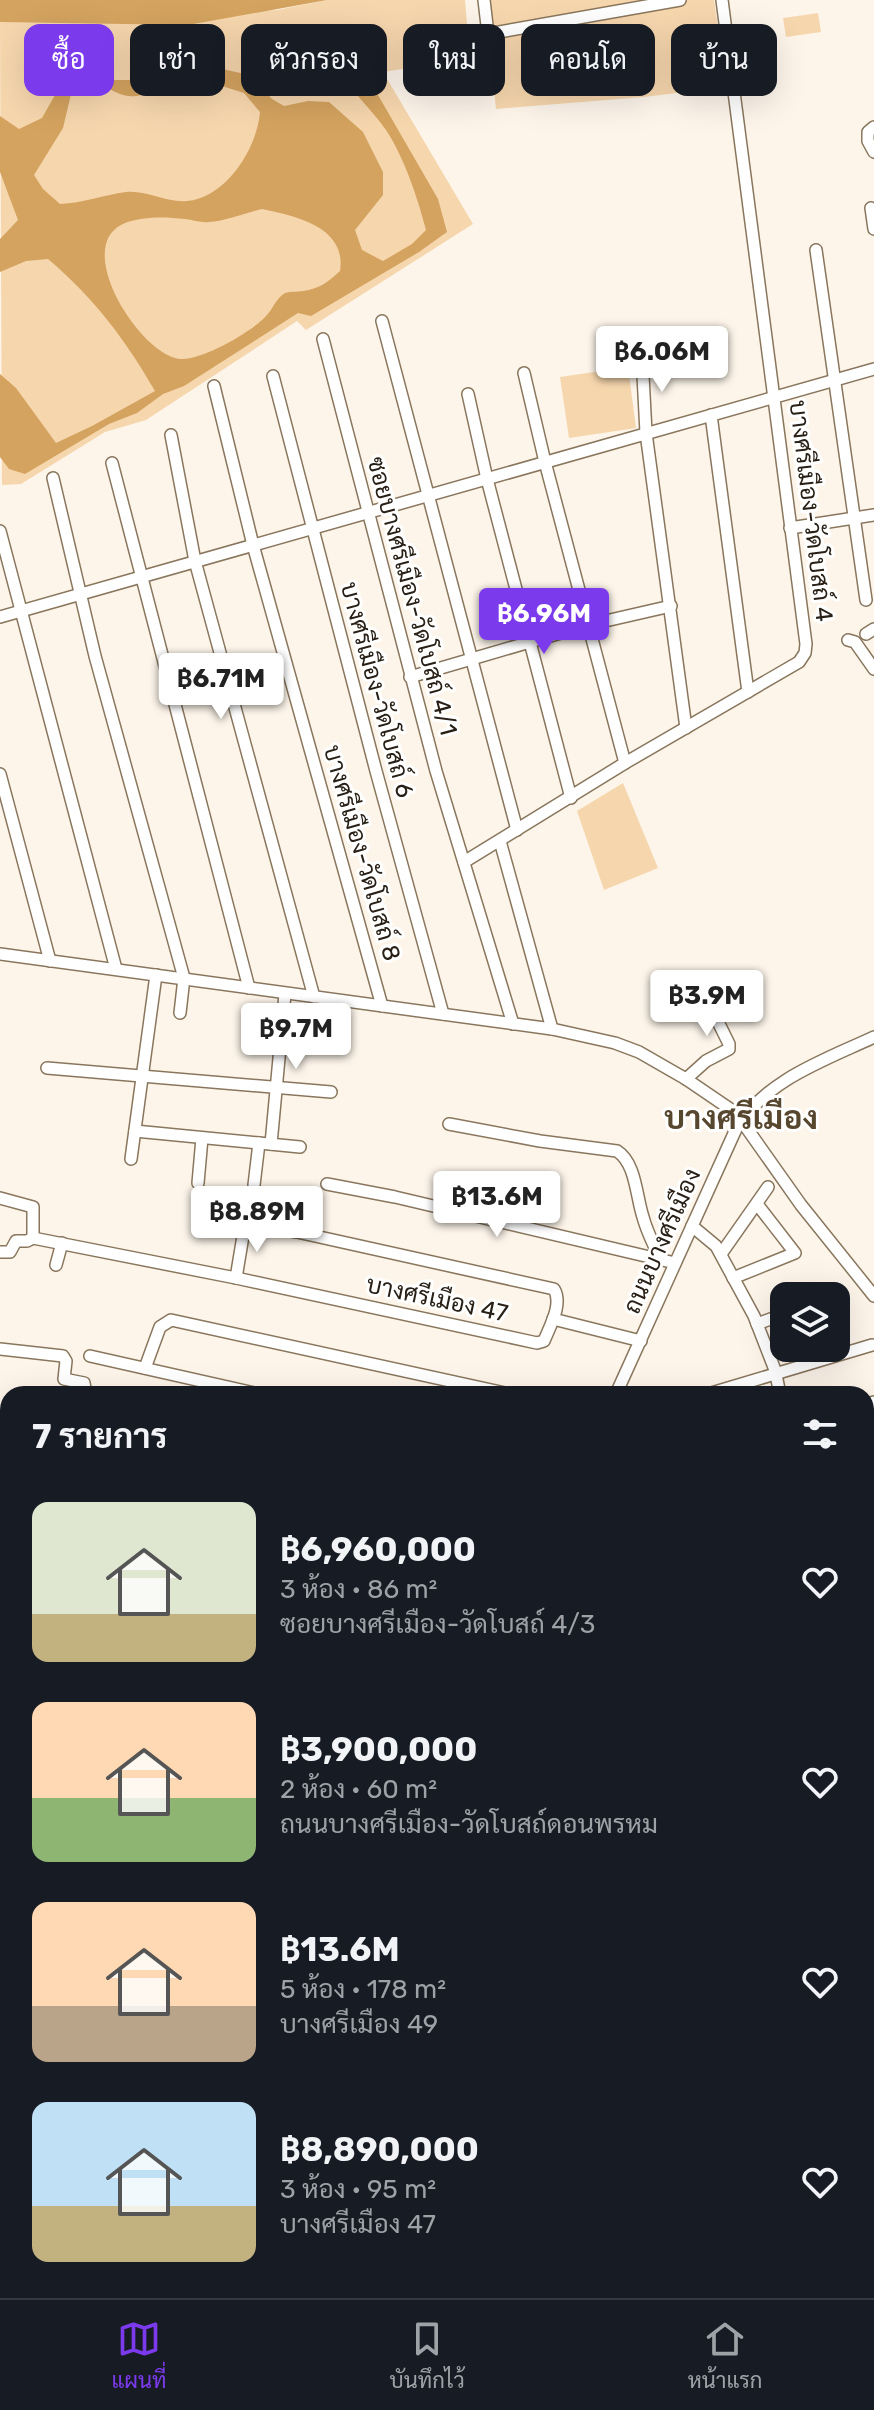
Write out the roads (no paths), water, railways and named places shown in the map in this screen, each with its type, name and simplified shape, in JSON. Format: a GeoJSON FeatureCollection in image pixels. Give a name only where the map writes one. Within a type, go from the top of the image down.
{"type":"FeatureCollection","features":[{"type":"Feature","properties":{"kind":"street"},"geometry":{"type":"LineString","coordinates":[[484,0],[488,34],[560,24],[680,0]]}},
{"type":"Feature","properties":{"kind":"street","name":"บางศรีเมือง-วัดโบสถ์ 4"},"geometry":{"type":"LineString","coordinates":[[464,862],[625,763],[799,662],[805,653],[722,0]]}},
{"type":"Feature","properties":{"kind":"street"},"geometry":{"type":"LineString","coordinates":[[874,127],[868,132],[868,141],[874,152]]}},
{"type":"Feature","properties":{"kind":"street"},"geometry":{"type":"LineString","coordinates":[[871,208],[874,229]]}},
{"type":"Feature","properties":{"kind":"street"},"geometry":{"type":"LineString","coordinates":[[816,250],[866,600]]}},
{"type":"Feature","properties":{"kind":"street"},"geometry":{"type":"LineString","coordinates":[[382,321],[517,830]]}},
{"type":"Feature","properties":{"kind":"street","name":"ซอยบางศรีเมือง-วัดโบสถ์ 4/1"},"geometry":{"type":"LineString","coordinates":[[323,339],[410,677],[464,862]]}},
{"type":"Feature","properties":{"kind":"street"},"geometry":{"type":"LineString","coordinates":[[642,356],[646,433],[686,728]]}},
{"type":"Feature","properties":{"kind":"street"},"geometry":{"type":"LineString","coordinates":[[0,617],[874,369]]}},
{"type":"Feature","properties":{"kind":"street"},"geometry":{"type":"LineString","coordinates":[[524,373],[625,763]]}},
{"type":"Feature","properties":{"kind":"street","name":"บางศรีเมือง-วัดโบสถ์ 6"},"geometry":{"type":"LineString","coordinates":[[273,376],[443,1014]]}},
{"type":"Feature","properties":{"kind":"street","name":"บางศรีเมือง-วัดโบสถ์ 8"},"geometry":{"type":"LineString","coordinates":[[214,386],[253,545],[382,1006]]}},
{"type":"Feature","properties":{"kind":"street"},"geometry":{"type":"LineString","coordinates":[[468,394],[487,479],[571,798]]}},
{"type":"Feature","properties":{"kind":"street"},"geometry":{"type":"LineString","coordinates":[[711,415],[748,692]]}},
{"type":"Feature","properties":{"kind":"street"},"geometry":{"type":"LineString","coordinates":[[171,435],[195,561],[314,997]]}},
{"type":"Feature","properties":{"kind":"street"},"geometry":{"type":"LineString","coordinates":[[112,463],[249,988]]}},
{"type":"Feature","properties":{"kind":"street"},"geometry":{"type":"LineString","coordinates":[[53,478],[95,656],[184,978],[180,1013]]}},
{"type":"Feature","properties":{"kind":"street"},"geometry":{"type":"LineString","coordinates":[[790,528],[874,515]]}},
{"type":"Feature","properties":{"kind":"street"},"geometry":{"type":"LineString","coordinates":[[0,531],[116,969]]}},
{"type":"Feature","properties":{"kind":"street"},"geometry":{"type":"LineString","coordinates":[[410,677],[588,625],[671,606]]}},
{"type":"Feature","properties":{"kind":"street"},"geometry":{"type":"LineString","coordinates":[[848,640],[855,642],[874,669]]}},
{"type":"Feature","properties":{"kind":"street"},"geometry":{"type":"LineString","coordinates":[[0,774],[50,961]]}},
{"type":"Feature","properties":{"kind":"street"},"geometry":{"type":"LineString","coordinates":[[500,841],[552,1029]]}},
{"type":"Feature","properties":{"kind":"street"},"geometry":{"type":"LineString","coordinates":[[464,862],[513,1024]]}},
{"type":"Feature","properties":{"kind":"street"},"geometry":{"type":"LineString","coordinates":[[0,954],[552,1029],[615,1043],[639,1052],[686,1079],[741,1120],[801,1205],[874,1296]]}},
{"type":"Feature","properties":{"kind":"street"},"geometry":{"type":"LineString","coordinates":[[131,1159],[156,975]]}},
{"type":"Feature","properties":{"kind":"street"},"geometry":{"type":"LineString","coordinates":[[686,1079],[706,1061],[729,1049],[702,989]]}},
{"type":"Feature","properties":{"kind":"street"},"geometry":{"type":"LineString","coordinates":[[254,1185],[277,1086],[285,994]]}},
{"type":"Feature","properties":{"kind":"street","name":"ถนนบางศรีเมือง"},"geometry":{"type":"LineString","coordinates":[[620,1386],[741,1120],[773,1087],[874,1037]]}},
{"type":"Feature","properties":{"kind":"street"},"geometry":{"type":"LineString","coordinates":[[47,1068],[331,1092]]}},
{"type":"Feature","properties":{"kind":"street"},"geometry":{"type":"LineString","coordinates":[[449,1124],[617,1151],[626,1159],[642,1215],[661,1260]]}},
{"type":"Feature","properties":{"kind":"street"},"geometry":{"type":"LineString","coordinates":[[135,1131],[300,1147]]}},
{"type":"Feature","properties":{"kind":"street"},"geometry":{"type":"LineString","coordinates":[[198,1183],[202,1138]]}},
{"type":"Feature","properties":{"kind":"street"},"geometry":{"type":"LineString","coordinates":[[327,1184],[410,1200],[675,1263]]}},
{"type":"Feature","properties":{"kind":"street"},"geometry":{"type":"LineString","coordinates":[[721,1254],[768,1187]]}},
{"type":"Feature","properties":{"kind":"street"},"geometry":{"type":"LineString","coordinates":[[0,1198],[33,1207],[33,1238],[16,1241],[10,1252],[0,1252]]}},
{"type":"Feature","properties":{"kind":"street"},"geometry":{"type":"LineString","coordinates":[[733,1278],[795,1253],[757,1204]]}},
{"type":"Feature","properties":{"kind":"street"},"geometry":{"type":"LineString","coordinates":[[202,1215],[297,1232],[554,1289],[557,1292],[553,1319],[641,1341]]}},
{"type":"Feature","properties":{"kind":"street"},"geometry":{"type":"LineString","coordinates":[[236,1278],[245,1224]]}},
{"type":"Feature","properties":{"kind":"street"},"geometry":{"type":"LineString","coordinates":[[692,1226],[721,1254],[757,1324],[778,1386]]}},
{"type":"Feature","properties":{"kind":"street","name":"บางศรีเมือง 47"},"geometry":{"type":"LineString","coordinates":[[33,1238],[537,1343],[544,1341],[553,1319]]}},
{"type":"Feature","properties":{"kind":"street"},"geometry":{"type":"LineString","coordinates":[[56,1265],[62,1243]]}},
{"type":"Feature","properties":{"kind":"street"},"geometry":{"type":"LineString","coordinates":[[757,1324],[770,1319]]}},
{"type":"Feature","properties":{"kind":"street"},"geometry":{"type":"LineString","coordinates":[[145,1368],[160,1327],[171,1320],[472,1386]]}},
{"type":"Feature","properties":{"kind":"street"},"geometry":{"type":"LineString","coordinates":[[735,1386],[872,1345]]}},
{"type":"Feature","properties":{"kind":"street"},"geometry":{"type":"LineString","coordinates":[[0,1349],[63,1356],[66,1361],[64,1379],[84,1383],[85,1386]]}},
{"type":"Feature","properties":{"kind":"street"},"geometry":{"type":"LineString","coordinates":[[90,1356],[224,1386]]}},
{"type":"Feature","properties":{"kind":"district","name":"บางศรีเมือง"},"geometry":{"type":"Point","coordinates":[741,1118]}}]}
